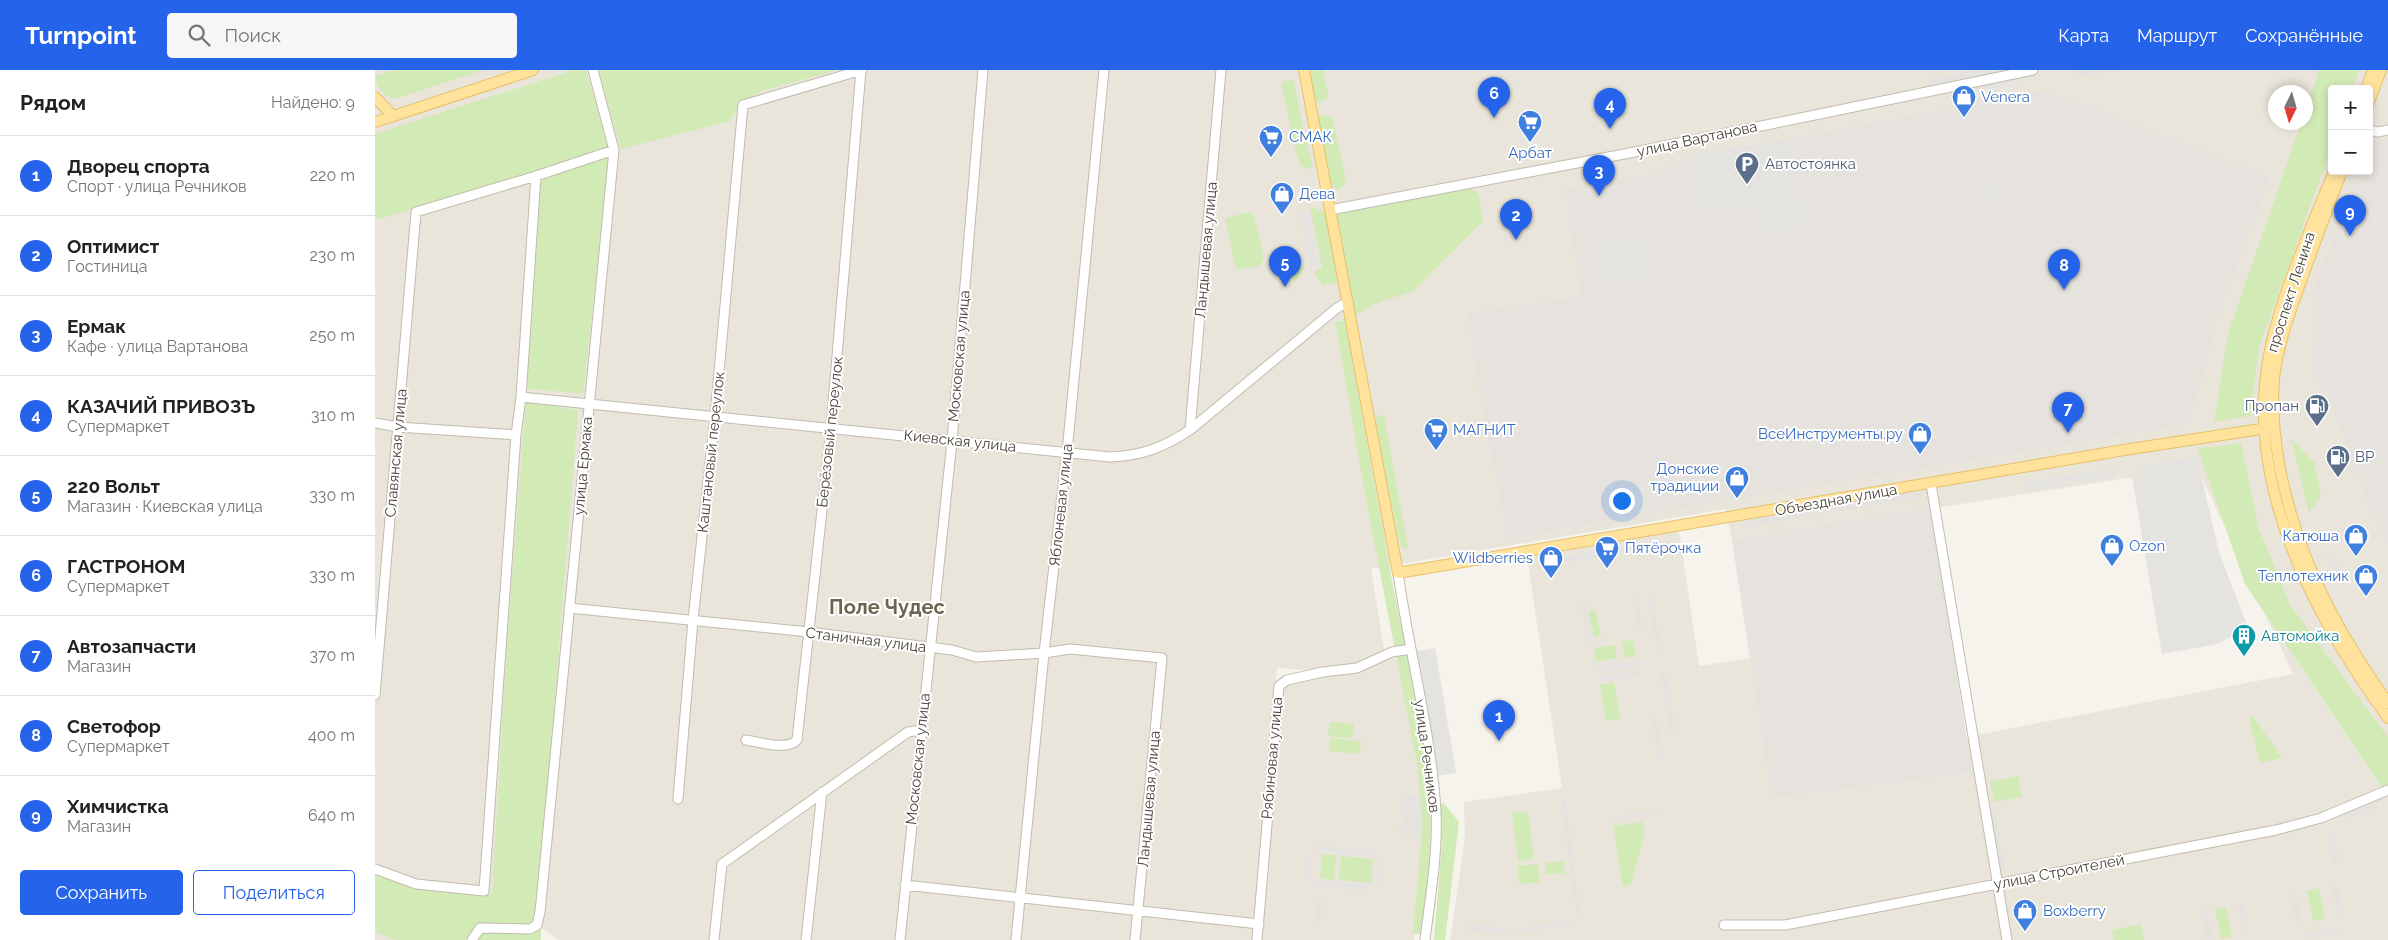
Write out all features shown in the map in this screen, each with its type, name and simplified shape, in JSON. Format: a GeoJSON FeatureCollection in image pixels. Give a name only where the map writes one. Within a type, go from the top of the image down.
{"type":"FeatureCollection","features":[{"type":"Feature","properties":{"kind":"main road"},"geometry":{"type":"LineString","coordinates":[[375,122],[533,70]]}},
{"type":"Feature","properties":{"kind":"main road"},"geometry":{"type":"LineString","coordinates":[[1304,70],[1398,573]]}},
{"type":"Feature","properties":{"kind":"main road"},"geometry":{"type":"LineString","coordinates":[[2367,85],[2373,70]]}},
{"type":"Feature","properties":{"kind":"main road"},"geometry":{"type":"LineString","coordinates":[[2373,91],[2381,70]]}},
{"type":"Feature","properties":{"kind":"main road"},"geometry":{"type":"LineString","coordinates":[[375,97],[393,116]]}},
{"type":"Feature","properties":{"kind":"main road","name":"проспект Ленина"},"geometry":{"type":"LineString","coordinates":[[2332,175],[2294,276],[2272,346],[2266,375],[2269,427],[2301,572],[2320,611],[2388,718]]}},
{"type":"Feature","properties":{"kind":"main road","name":"проспект Ленина"},"geometry":{"type":"LineString","coordinates":[[2269,427],[2279,349],[2291,309],[2341,175]]}},
{"type":"Feature","properties":{"kind":"main road","name":"Объездная улица"},"geometry":{"type":"LineString","coordinates":[[1398,573],[2269,427]]}},
{"type":"Feature","properties":{"kind":"main road","name":"проспект Ленина"},"geometry":{"type":"LineString","coordinates":[[2292,532],[2326,605],[2358,661],[2388,703]]}},
{"type":"Feature","properties":{"kind":"street","name":"улица Ермака"},"geometry":{"type":"LineString","coordinates":[[472,940],[480,928],[530,929],[537,924],[614,150],[593,70]]}},
{"type":"Feature","properties":{"kind":"street","name":"Каштановый переулок"},"geometry":{"type":"LineString","coordinates":[[678,799],[693,620],[715,417],[743,105],[862,70]]}},
{"type":"Feature","properties":{"kind":"street","name":"Берёзовый переулок"},"geometry":{"type":"LineString","coordinates":[[746,740],[786,745],[793,744],[797,740],[831,428],[862,70]]}},
{"type":"Feature","properties":{"kind":"street","name":"Московская улица"},"geometry":{"type":"LineString","coordinates":[[900,940],[952,441],[983,70]]}},
{"type":"Feature","properties":{"kind":"street","name":"Яблоневая улица"},"geometry":{"type":"LineString","coordinates":[[1016,940],[1067,452],[1104,70]]}},
{"type":"Feature","properties":{"kind":"street","name":"Ландышевая улица"},"geometry":{"type":"LineString","coordinates":[[1190,430],[1221,70]]}},
{"type":"Feature","properties":{"kind":"street","name":"улица Вартанова"},"geometry":{"type":"LineString","coordinates":[[1331,210],[1640,152],[2033,70]]}},
{"type":"Feature","properties":{"kind":"street"},"geometry":{"type":"LineString","coordinates":[[2373,131],[2388,130]]}},
{"type":"Feature","properties":{"kind":"street"},"geometry":{"type":"LineString","coordinates":[[375,869],[416,884],[484,891],[536,176],[614,150]]}},
{"type":"Feature","properties":{"kind":"street","name":"Славянская улица"},"geometry":{"type":"LineString","coordinates":[[375,694],[416,212],[536,176]]}},
{"type":"Feature","properties":{"kind":"street","name":"Киевская улица"},"geometry":{"type":"LineString","coordinates":[[521,397],[589,402],[715,417],[1110,457],[1142,454],[1168,445],[1190,430],[1337,308],[1348,302]]}},
{"type":"Feature","properties":{"kind":"street"},"geometry":{"type":"LineString","coordinates":[[375,423],[516,435]]}},
{"type":"Feature","properties":{"kind":"street"},"geometry":{"type":"LineString","coordinates":[[1931,484],[2007,940]]}},
{"type":"Feature","properties":{"kind":"street","name":"улица Речников"},"geometry":{"type":"LineString","coordinates":[[1398,573],[1424,724],[1436,811],[1434,868],[1425,940]]}},
{"type":"Feature","properties":{"kind":"street","name":"Станичная улица"},"geometry":{"type":"LineString","coordinates":[[569,608],[809,632],[952,650],[976,657],[1045,653],[1070,648],[1162,658]]}},
{"type":"Feature","properties":{"kind":"street","name":"Рябиновая улица"},"geometry":{"type":"LineString","coordinates":[[1257,940],[1279,686],[1287,680],[1323,672],[1357,668],[1392,652],[1411,649]]}},
{"type":"Feature","properties":{"kind":"street","name":"Ландышевая улица"},"geometry":{"type":"LineString","coordinates":[[1135,940],[1162,658]]}},
{"type":"Feature","properties":{"kind":"street"},"geometry":{"type":"LineString","coordinates":[[714,940],[722,864],[908,732],[921,730]]}},
{"type":"Feature","properties":{"kind":"street","name":"улица Строителей"},"geometry":{"type":"LineString","coordinates":[[1724,925],[1785,925],[2296,825],[2321,818],[2388,790]]}},
{"type":"Feature","properties":{"kind":"street"},"geometry":{"type":"LineString","coordinates":[[806,940],[822,792]]}},
{"type":"Feature","properties":{"kind":"street"},"geometry":{"type":"LineString","coordinates":[[905,885],[1259,924]]}},
{"type":"Feature","properties":{"kind":"shaded area"},"geometry":{"type":"Polygon","coordinates":[[[375,70],[2388,70],[2388,940],[1450,940],[1465,838],[1464,802],[1562,788],[1527,557],[1679,531],[1699,666],[1750,658],[1771,799],[1972,773],[1966,737],[2293,674],[2197,467],[1732,540],[1726,509],[1371,569],[1385,655],[1344,672],[1277,668],[1252,940],[559,940],[509,906],[433,940],[375,940],[375,70]]]}},
{"type":"Feature","properties":{"kind":"shaded area"},"geometry":{"type":"Polygon","coordinates":[[[1979,70],[2016,70],[1925,86],[1924,80],[1979,70]]]}},
{"type":"Feature","properties":{"kind":"shaded area"},"geometry":{"type":"Polygon","coordinates":[[[2072,70],[2118,70],[2073,78],[2072,70]]]}},
{"type":"Feature","properties":{"kind":"shaded area"},"geometry":{"type":"Polygon","coordinates":[[[2025,76],[2027,82],[1977,92],[1976,86],[2025,76]]]}},
{"type":"Feature","properties":{"kind":"shaded area"},"geometry":{"type":"Polygon","coordinates":[[[2042,91],[2071,99],[2270,177],[2221,308],[2189,424],[1605,521],[1508,539],[1479,389],[1468,313],[1581,297],[1565,189],[1653,174],[1689,155],[1794,138],[2042,91]]]}},
{"type":"Feature","properties":{"kind":"shaded area","name":"Автостоянка"},"geometry":{"type":"Polygon","coordinates":[[[1794,138],[1808,229],[1756,237],[1750,204],[1697,212],[1689,155],[1794,138]]]}},
{"type":"Feature","properties":{"kind":"shaded area"},"geometry":{"type":"Polygon","coordinates":[[[2388,140],[2388,545],[2372,515],[2336,416],[2311,371],[2315,284],[2359,175],[2373,175],[2373,143],[2388,140]]]}},
{"type":"Feature","properties":{"kind":"shaded area"},"geometry":{"type":"Polygon","coordinates":[[[2003,180],[2010,214],[1990,218],[1983,183],[2003,180]]]}},
{"type":"Feature","properties":{"kind":"shaded area"},"geometry":{"type":"Polygon","coordinates":[[[1309,210],[1320,266],[1310,268],[1300,212],[1309,210]]]}},
{"type":"Feature","properties":{"kind":"shaded area"},"geometry":{"type":"Polygon","coordinates":[[[1655,231],[1660,274],[1594,289],[1587,243],[1655,231]]]}},
{"type":"Feature","properties":{"kind":"shaded area"},"geometry":{"type":"Polygon","coordinates":[[[2197,457],[2219,552],[2248,628],[2217,644],[2162,654],[2132,477],[2140,474],[2139,466],[2197,457]]]}},
{"type":"Feature","properties":{"kind":"shaded area"},"geometry":{"type":"Polygon","coordinates":[[[2114,468],[2115,476],[2024,491],[2023,483],[2114,468]]]}},
{"type":"Feature","properties":{"kind":"shaded area"},"geometry":{"type":"Polygon","coordinates":[[[1921,490],[1922,497],[1833,512],[1832,505],[1921,490]]]}},
{"type":"Feature","properties":{"kind":"shaded area"},"geometry":{"type":"Polygon","coordinates":[[[1818,508],[1819,515],[1745,527],[1744,519],[1818,508]]]}},
{"type":"Feature","properties":{"kind":"shaded area"},"geometry":{"type":"Polygon","coordinates":[[[1931,508],[1972,773],[1771,799],[1732,540],[1931,508]]]}},
{"type":"Feature","properties":{"kind":"shaded area"},"geometry":{"type":"Polygon","coordinates":[[[1666,540],[1668,546],[1546,566],[1545,560],[1666,540]]]}},
{"type":"Feature","properties":{"kind":"shaded area"},"geometry":{"type":"Polygon","coordinates":[[[2331,552],[2347,578],[2341,582],[2324,554],[2331,552]]]}},
{"type":"Feature","properties":{"kind":"shaded area"},"geometry":{"type":"Polygon","coordinates":[[[1638,594],[1644,630],[1638,631],[1632,595],[1638,594]]]}},
{"type":"Feature","properties":{"kind":"shaded area"},"geometry":{"type":"Polygon","coordinates":[[[1653,597],[1663,654],[1657,655],[1647,598],[1653,597]]]}},
{"type":"Feature","properties":{"kind":"shaded area"},"geometry":{"type":"Polygon","coordinates":[[[1587,603],[1593,642],[1587,643],[1581,604],[1587,603]]]}},
{"type":"Feature","properties":{"kind":"shaded area"},"geometry":{"type":"Polygon","coordinates":[[[1435,648],[1456,773],[1438,776],[1417,651],[1435,648]]]}},
{"type":"Feature","properties":{"kind":"shaded area"},"geometry":{"type":"Polygon","coordinates":[[[1394,655],[1404,671],[1415,726],[1423,832],[1414,940],[1260,940],[1281,688],[1284,684],[1326,674],[1354,674],[1394,655]]]}},
{"type":"Feature","properties":{"kind":"shaded area"},"geometry":{"type":"Polygon","coordinates":[[[1640,659],[1641,665],[1597,673],[1596,667],[1640,659]]]}},
{"type":"Feature","properties":{"kind":"shaded area"},"geometry":{"type":"Polygon","coordinates":[[[1640,669],[1641,675],[1600,682],[1599,676],[1640,669]]]}},
{"type":"Feature","properties":{"kind":"shaded area"},"geometry":{"type":"Polygon","coordinates":[[[1666,671],[1676,732],[1670,733],[1660,672],[1666,671]]]}},
{"type":"Feature","properties":{"kind":"shaded area"},"geometry":{"type":"Polygon","coordinates":[[[1656,711],[1664,758],[1658,759],[1650,712],[1656,711]]]}},
{"type":"Feature","properties":{"kind":"shaded area"},"geometry":{"type":"Polygon","coordinates":[[[1420,796],[1422,835],[1397,833],[1398,826],[1404,826],[1401,797],[1420,796]]]}},
{"type":"Feature","properties":{"kind":"shaded area"},"geometry":{"type":"Polygon","coordinates":[[[1566,798],[1580,914],[1576,915],[1561,799],[1566,798]]]}},
{"type":"Feature","properties":{"kind":"shaded area"},"geometry":{"type":"Polygon","coordinates":[[[2376,803],[2378,808],[2346,820],[2344,814],[2376,803]]]}},
{"type":"Feature","properties":{"kind":"shaded area"},"geometry":{"type":"Polygon","coordinates":[[[1994,810],[2005,866],[2000,867],[1989,811],[1994,810]]]}},
{"type":"Feature","properties":{"kind":"shaded area"},"geometry":{"type":"Polygon","coordinates":[[[1659,811],[1660,815],[1606,821],[1606,817],[1659,811]]]}},
{"type":"Feature","properties":{"kind":"shaded area"},"geometry":{"type":"Polygon","coordinates":[[[2334,832],[2340,863],[2333,864],[2327,833],[2334,832]]]}},
{"type":"Feature","properties":{"kind":"shaded area"},"geometry":{"type":"Polygon","coordinates":[[[1315,845],[1374,850],[1374,856],[1315,851],[1315,845]]]}},
{"type":"Feature","properties":{"kind":"shaded area"},"geometry":{"type":"Polygon","coordinates":[[[1306,855],[1312,855],[1310,881],[1304,880],[1306,855]]]}},
{"type":"Feature","properties":{"kind":"shaded area"},"geometry":{"type":"Polygon","coordinates":[[[1378,855],[1384,855],[1382,884],[1376,884],[1378,855]]]}},
{"type":"Feature","properties":{"kind":"shaded area"},"geometry":{"type":"Polygon","coordinates":[[[1313,880],[1370,885],[1370,891],[1313,886],[1313,880]]]}},
{"type":"Feature","properties":{"kind":"shaded area"},"geometry":{"type":"Polygon","coordinates":[[[2338,885],[2343,913],[2337,914],[2331,886],[2338,885]]]}},
{"type":"Feature","properties":{"kind":"shaded area"},"geometry":{"type":"Polygon","coordinates":[[[2296,893],[2302,921],[2295,923],[2289,894],[2296,893]]]}},
{"type":"Feature","properties":{"kind":"shaded area"},"geometry":{"type":"Polygon","coordinates":[[[1317,899],[1323,899],[1321,925],[1315,924],[1317,899]]]}},
{"type":"Feature","properties":{"kind":"shaded area"},"geometry":{"type":"Polygon","coordinates":[[[2244,903],[2250,931],[2243,933],[2238,904],[2244,903]]]}},
{"type":"Feature","properties":{"kind":"shaded area"},"geometry":{"type":"Polygon","coordinates":[[[2207,910],[2213,938],[2206,940],[2201,911],[2207,910]]]}},
{"type":"Feature","properties":{"kind":"shaded area"},"geometry":{"type":"Polygon","coordinates":[[[1572,919],[1573,924],[1516,934],[1515,929],[1572,919]]]}},
{"type":"Feature","properties":{"kind":"shaded area"},"geometry":{"type":"Polygon","coordinates":[[[1468,925],[1512,928],[1512,933],[1485,933],[1467,930],[1468,925]]]}},
{"type":"Feature","properties":{"kind":"shaded area"},"geometry":{"type":"Polygon","coordinates":[[[2339,926],[2340,933],[2305,940],[2304,933],[2339,926]]]}},
{"type":"Feature","properties":{"kind":"green space"},"geometry":{"type":"Polygon","coordinates":[[[395,70],[484,70],[394,99],[381,91],[375,76],[395,70]]]}},
{"type":"Feature","properties":{"kind":"green space"},"geometry":{"type":"Polygon","coordinates":[[[574,70],[586,70],[608,147],[538,172],[375,220],[375,134],[574,70]]]}},
{"type":"Feature","properties":{"kind":"green space"},"geometry":{"type":"Polygon","coordinates":[[[598,70],[838,70],[762,91],[742,101],[730,121],[621,149],[598,70]]]}},
{"type":"Feature","properties":{"kind":"green space"},"geometry":{"type":"Polygon","coordinates":[[[1308,70],[1323,70],[1328,94],[1326,100],[1317,102],[1314,98],[1308,70]]]}},
{"type":"Feature","properties":{"kind":"green space"},"geometry":{"type":"Polygon","coordinates":[[[2319,70],[2359,70],[2353,85],[2328,85],[2328,157],[2259,347],[2250,416],[2214,422],[2228,334],[2299,130],[2313,130],[2313,88],[2319,70]]]}},
{"type":"Feature","properties":{"kind":"green space"},"geometry":{"type":"Polygon","coordinates":[[[1287,80],[1294,80],[1305,138],[1313,165],[1312,168],[1306,169],[1300,164],[1296,153],[1281,83],[1287,80]]]}},
{"type":"Feature","properties":{"kind":"green space"},"geometry":{"type":"Polygon","coordinates":[[[1323,115],[1332,116],[1345,176],[1345,183],[1340,189],[1335,189],[1331,183],[1325,165],[1319,117],[1323,115]]]}},
{"type":"Feature","properties":{"kind":"green space"},"geometry":{"type":"Polygon","coordinates":[[[610,154],[583,394],[523,388],[541,180],[610,154]]]}},
{"type":"Feature","properties":{"kind":"green space"},"geometry":{"type":"Polygon","coordinates":[[[1470,188],[1479,194],[1483,221],[1416,289],[1353,315],[1335,213],[1470,188]]]}},
{"type":"Feature","properties":{"kind":"green space"},"geometry":{"type":"Polygon","coordinates":[[[1310,207],[1326,212],[1338,275],[1337,282],[1323,286],[1314,272],[1322,267],[1310,207]]]}},
{"type":"Feature","properties":{"kind":"green space"},"geometry":{"type":"Polygon","coordinates":[[[1250,212],[1255,218],[1264,259],[1260,266],[1236,270],[1225,218],[1250,212]]]}},
{"type":"Feature","properties":{"kind":"green space"},"geometry":{"type":"Polygon","coordinates":[[[1305,265],[1294,283],[1293,278],[1284,279],[1283,271],[1305,265]]]}},
{"type":"Feature","properties":{"kind":"green space"},"geometry":{"type":"Polygon","coordinates":[[[1335,321],[1345,321],[1394,592],[1416,694],[1430,786],[1431,867],[1424,934],[1413,934],[1421,841],[1417,764],[1369,516],[1335,321]]]}},
{"type":"Feature","properties":{"kind":"green space"},"geometry":{"type":"Polygon","coordinates":[[[526,402],[578,410],[542,861],[541,940],[397,940],[375,932],[375,874],[426,885],[492,894],[508,629],[526,402]]]}},
{"type":"Feature","properties":{"kind":"green space"},"geometry":{"type":"Polygon","coordinates":[[[1384,415],[1408,548],[1403,548],[1399,541],[1374,421],[1378,416],[1384,415]]]}},
{"type":"Feature","properties":{"kind":"green space"},"geometry":{"type":"Polygon","coordinates":[[[2291,439],[2314,462],[2321,495],[2309,513],[2291,439]]]}},
{"type":"Feature","properties":{"kind":"green space"},"geometry":{"type":"Polygon","coordinates":[[[2241,443],[2259,529],[2290,605],[2388,737],[2388,796],[2245,584],[2198,449],[2241,443]]]}},
{"type":"Feature","properties":{"kind":"green space"},"geometry":{"type":"Polygon","coordinates":[[[1596,610],[1601,636],[1594,638],[1589,611],[1596,610]]]}},
{"type":"Feature","properties":{"kind":"green space"},"geometry":{"type":"Polygon","coordinates":[[[1633,640],[1636,656],[1625,658],[1622,642],[1633,640]]]}},
{"type":"Feature","properties":{"kind":"green space"},"geometry":{"type":"Polygon","coordinates":[[[1615,645],[1617,658],[1596,662],[1594,648],[1615,645]]]}},
{"type":"Feature","properties":{"kind":"green space"},"geometry":{"type":"Polygon","coordinates":[[[1614,682],[1620,718],[1606,721],[1600,685],[1614,682]]]}},
{"type":"Feature","properties":{"kind":"green space"},"geometry":{"type":"Polygon","coordinates":[[[2253,716],[2282,758],[2260,763],[2249,719],[2253,716]]]}},
{"type":"Feature","properties":{"kind":"green space"},"geometry":{"type":"Polygon","coordinates":[[[1330,722],[1354,724],[1353,738],[1328,736],[1330,722]]]}},
{"type":"Feature","properties":{"kind":"green space"},"geometry":{"type":"Polygon","coordinates":[[[1330,738],[1361,741],[1360,754],[1329,751],[1330,738]]]}},
{"type":"Feature","properties":{"kind":"green space"},"geometry":{"type":"Polygon","coordinates":[[[2018,776],[2022,797],[1994,802],[1990,782],[2018,776]]]}},
{"type":"Feature","properties":{"kind":"green space"},"geometry":{"type":"Polygon","coordinates":[[[1444,803],[1459,822],[1445,940],[1434,940],[1442,844],[1440,805],[1444,803]]]}},
{"type":"Feature","properties":{"kind":"green space"},"geometry":{"type":"Polygon","coordinates":[[[1528,811],[1534,859],[1518,861],[1512,813],[1528,811]]]}},
{"type":"Feature","properties":{"kind":"green space"},"geometry":{"type":"Polygon","coordinates":[[[1643,822],[1645,832],[1631,884],[1624,887],[1613,826],[1643,822]]]}},
{"type":"Feature","properties":{"kind":"green space"},"geometry":{"type":"Polygon","coordinates":[[[1322,854],[1336,855],[1334,880],[1320,878],[1322,854]]]}},
{"type":"Feature","properties":{"kind":"green space"},"geometry":{"type":"Polygon","coordinates":[[[1341,856],[1373,859],[1371,883],[1339,880],[1341,856]]]}},
{"type":"Feature","properties":{"kind":"green space"},"geometry":{"type":"Polygon","coordinates":[[[1563,861],[1565,873],[1546,875],[1545,863],[1563,861]]]}},
{"type":"Feature","properties":{"kind":"green space"},"geometry":{"type":"Polygon","coordinates":[[[1538,864],[1540,882],[1519,884],[1517,866],[1538,864]]]}},
{"type":"Feature","properties":{"kind":"green space"},"geometry":{"type":"Polygon","coordinates":[[[2319,888],[2325,919],[2313,921],[2307,891],[2319,888]]]}},
{"type":"Feature","properties":{"kind":"green space"},"geometry":{"type":"Polygon","coordinates":[[[2226,907],[2232,936],[2221,939],[2215,909],[2226,907]]]}},
{"type":"Feature","properties":{"kind":"green space"},"geometry":{"type":"Polygon","coordinates":[[[2141,924],[2144,940],[2114,940],[2112,930],[2141,924]]]}},
{"type":"Feature","properties":{"kind":"place","name":"ГАСТРОНОМ"},"geometry":{"type":"Point","coordinates":[1494,118]}},
{"type":"Feature","properties":{"kind":"place","name":"Venera"},"geometry":{"type":"Point","coordinates":[1964,118]}},
{"type":"Feature","properties":{"kind":"place","name":"КАЗАЧИЙ ПРИВОЗЪ"},"geometry":{"type":"Point","coordinates":[1610,129]}},
{"type":"Feature","properties":{"kind":"place","name":"Арбат"},"geometry":{"type":"Point","coordinates":[1530,143]}},
{"type":"Feature","properties":{"kind":"place","name":"СМАК"},"geometry":{"type":"Point","coordinates":[1271,158]}},
{"type":"Feature","properties":{"kind":"place","name":"Автостоянка"},"geometry":{"type":"Point","coordinates":[1747,185]}},
{"type":"Feature","properties":{"kind":"place","name":"Ермак"},"geometry":{"type":"Point","coordinates":[1599,196]}},
{"type":"Feature","properties":{"kind":"place","name":"Дева"},"geometry":{"type":"Point","coordinates":[1282,215]}},
{"type":"Feature","properties":{"kind":"place","name":"Химчистка"},"geometry":{"type":"Point","coordinates":[2350,236]}},
{"type":"Feature","properties":{"kind":"place","name":"Оптимист"},"geometry":{"type":"Point","coordinates":[1516,240]}},
{"type":"Feature","properties":{"kind":"place","name":"220 Вольт"},"geometry":{"type":"Point","coordinates":[1285,287]}},
{"type":"Feature","properties":{"kind":"place","name":"Светофор"},"geometry":{"type":"Point","coordinates":[2064,290]}},
{"type":"Feature","properties":{"kind":"place","name":"Пропан"},"geometry":{"type":"Point","coordinates":[2317,427]}},
{"type":"Feature","properties":{"kind":"place","name":"Автозапчасти"},"geometry":{"type":"Point","coordinates":[2068,433]}},
{"type":"Feature","properties":{"kind":"place","name":"МАГНИТ"},"geometry":{"type":"Point","coordinates":[1436,451]}},
{"type":"Feature","properties":{"kind":"place","name":"ВсеИнструменты.ру"},"geometry":{"type":"Point","coordinates":[1920,455]}},
{"type":"Feature","properties":{"kind":"place","name":"BP"},"geometry":{"type":"Point","coordinates":[2338,478]}},
{"type":"Feature","properties":{"kind":"place","name":"Донские традиции"},"geometry":{"type":"Point","coordinates":[1737,499]}},
{"type":"Feature","properties":{"kind":"place","name":"Катюша"},"geometry":{"type":"Point","coordinates":[2356,557]}},
{"type":"Feature","properties":{"kind":"place","name":"Ozon"},"geometry":{"type":"Point","coordinates":[2112,567]}},
{"type":"Feature","properties":{"kind":"place","name":"Пятёрочка"},"geometry":{"type":"Point","coordinates":[1607,569]}},
{"type":"Feature","properties":{"kind":"place","name":"Wildberries"},"geometry":{"type":"Point","coordinates":[1551,579]}},
{"type":"Feature","properties":{"kind":"place","name":"Теплотехник"},"geometry":{"type":"Point","coordinates":[2366,597]}},
{"type":"Feature","properties":{"kind":"place","name":"Автомойка"},"geometry":{"type":"Point","coordinates":[2244,657]}},
{"type":"Feature","properties":{"kind":"place","name":"Дворец спорта"},"geometry":{"type":"Point","coordinates":[1499,741]}},
{"type":"Feature","properties":{"kind":"place","name":"Boxberry"},"geometry":{"type":"Point","coordinates":[2025,932]}},
{"type":"Feature","properties":{"kind":"district","name":"Поле Чудес"},"geometry":{"type":"Point","coordinates":[887,607]}}]}
